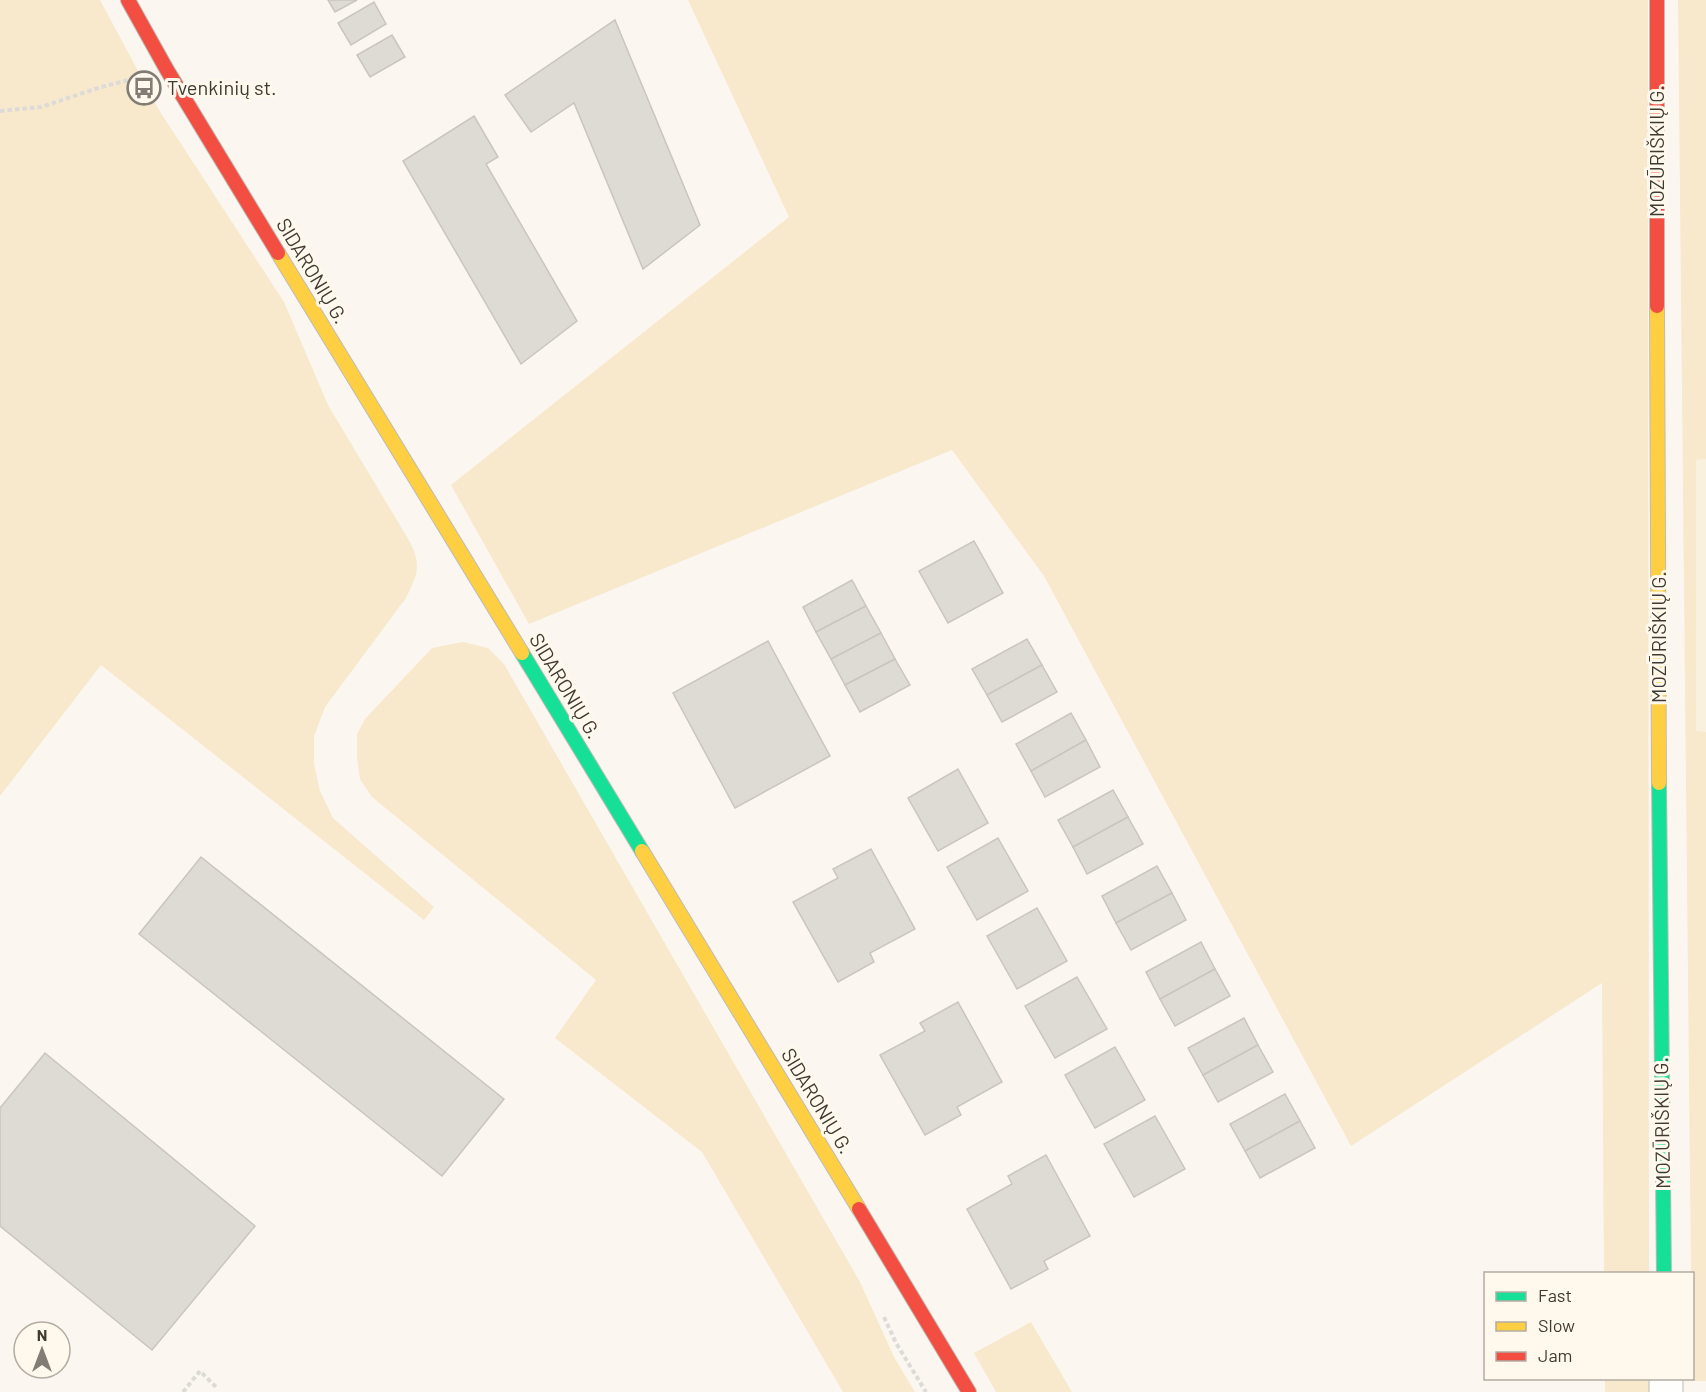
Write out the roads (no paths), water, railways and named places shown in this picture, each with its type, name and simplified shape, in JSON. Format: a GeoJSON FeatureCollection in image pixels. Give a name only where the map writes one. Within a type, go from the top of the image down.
{"type":"FeatureCollection","features":[{"type":"Feature","properties":{"kind":"main road","name":"SIDARONIŲ G."},"geometry":{"type":"LineString","coordinates":[[128,0],[167,70],[969,1392]]}},
{"type":"Feature","properties":{"kind":"main road","name":"MOZŪRIŠKIŲ G."},"geometry":{"type":"LineString","coordinates":[[1657,0],[1657,476],[1664,1272]]}},
{"type":"Feature","properties":{"kind":"place","name":"Tvenkinių st."},"geometry":{"type":"Point","coordinates":[144,88]}}]}
